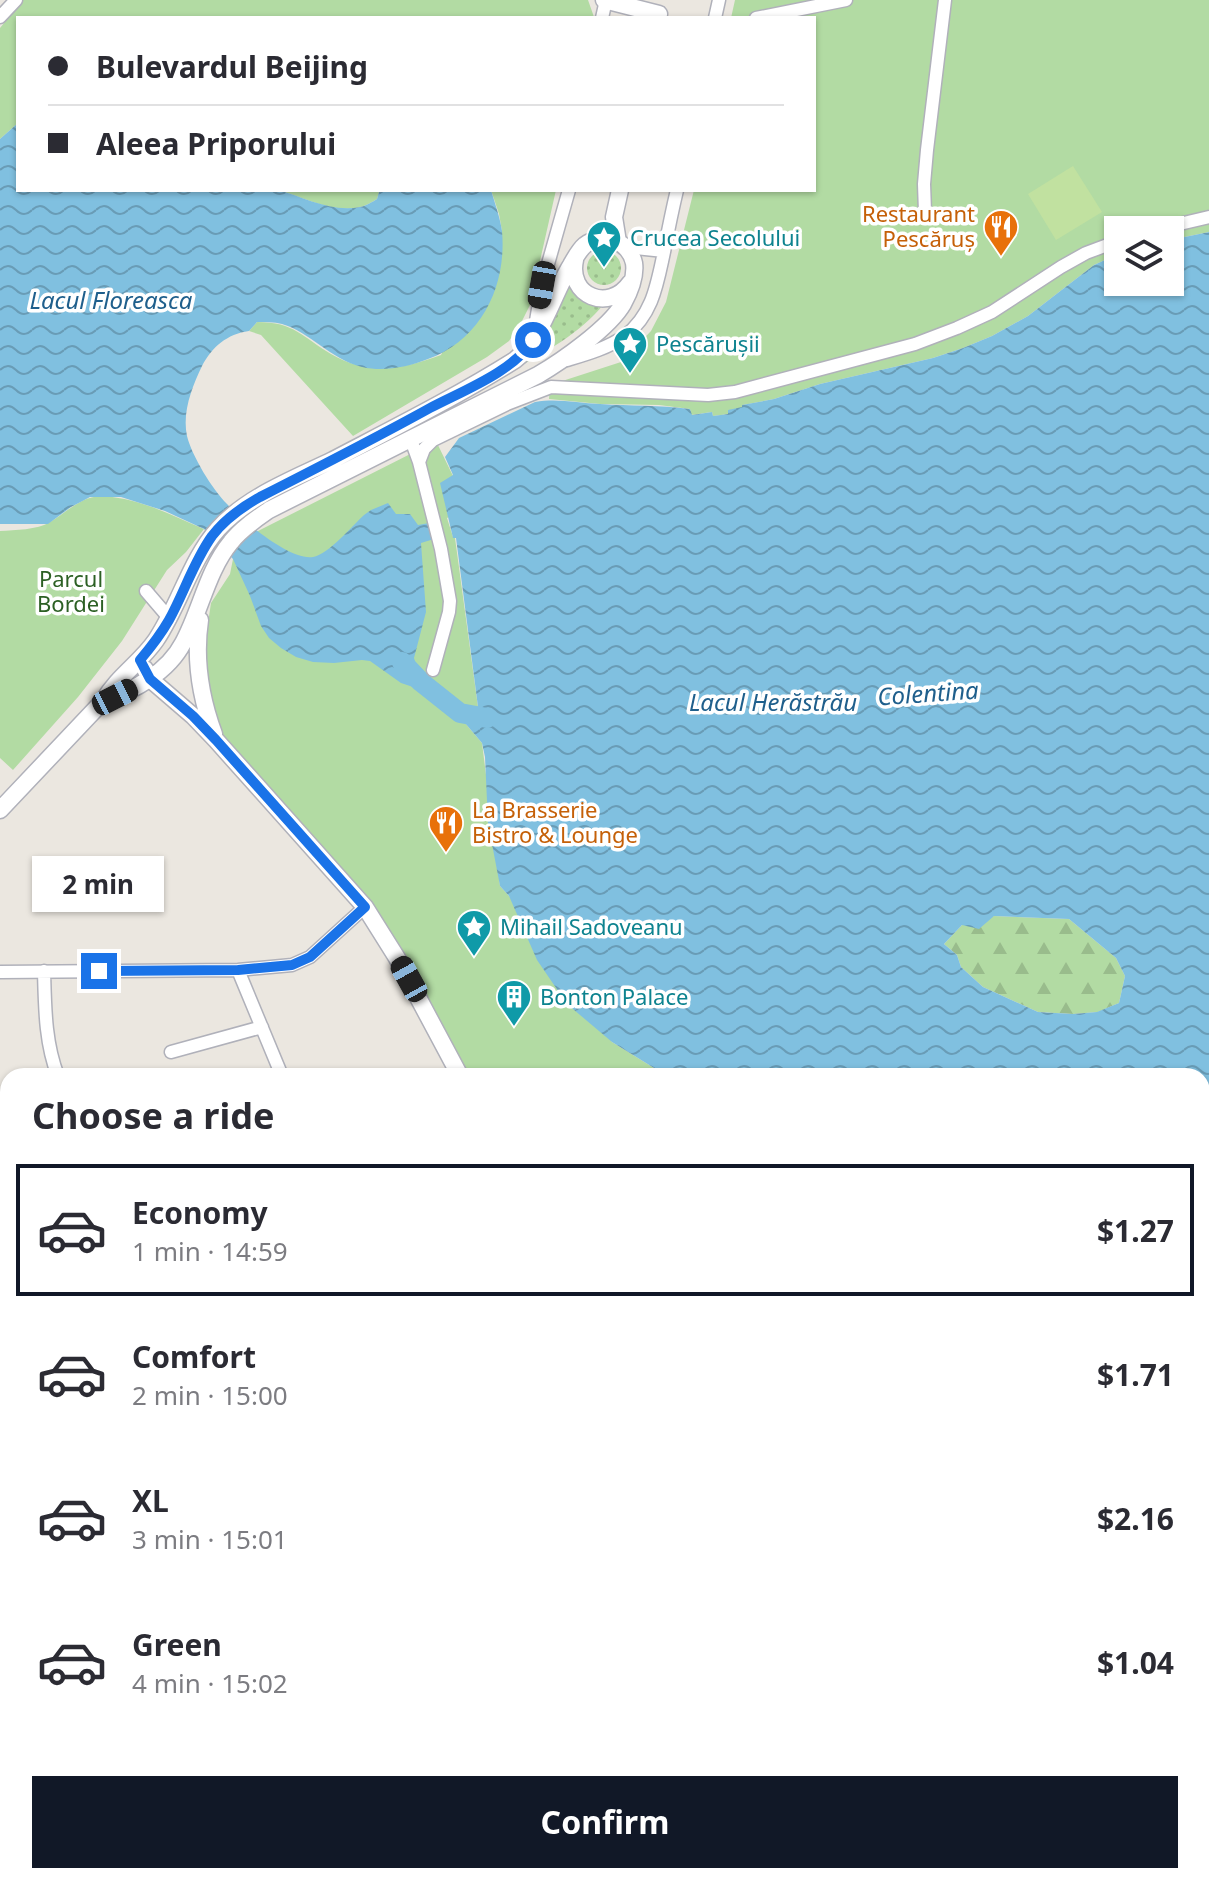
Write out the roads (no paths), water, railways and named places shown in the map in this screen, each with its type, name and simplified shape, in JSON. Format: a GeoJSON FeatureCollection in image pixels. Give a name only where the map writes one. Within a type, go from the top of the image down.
{"type":"FeatureCollection","features":[{"type":"Feature","properties":{"kind":"main road"},"geometry":{"type":"LineString","coordinates":[[604,5],[660,11]]}},
{"type":"Feature","properties":{"kind":"main road"},"geometry":{"type":"LineString","coordinates":[[599,239],[614,217],[620,192]]}},
{"type":"Feature","properties":{"kind":"main road"},"geometry":{"type":"LineString","coordinates":[[0,810],[155,643],[205,547],[229,518],[411,440],[557,364],[615,316],[628,294],[633,260],[622,245],[614,217]]}},
{"type":"Feature","properties":{"kind":"main road"},"geometry":{"type":"LineString","coordinates":[[104,700],[150,679],[171,661],[182,645],[222,555],[265,504],[515,360],[533,340],[564,276],[582,247],[606,238],[622,245]]}},
{"type":"Feature","properties":{"kind":"main road"},"geometry":{"type":"LineString","coordinates":[[577,255],[573,266],[575,278],[581,289],[590,296],[602,299],[614,297],[624,291],[633,276]]}},
{"type":"Feature","properties":{"kind":"main road"},"geometry":{"type":"LineString","coordinates":[[204,591],[197,672],[216,740]]}},
{"type":"Feature","properties":{"kind":"main road"},"geometry":{"type":"LineString","coordinates":[[140,660],[150,679],[216,740],[365,907],[397,958],[456,1068]]}},
{"type":"Feature","properties":{"kind":"street"},"geometry":{"type":"LineString","coordinates":[[0,17],[16,0]]}},
{"type":"Feature","properties":{"kind":"street"},"geometry":{"type":"LineString","coordinates":[[766,16],[846,0]]}},
{"type":"Feature","properties":{"kind":"street"},"geometry":{"type":"LineString","coordinates":[[925,212],[927,150],[945,0]]}},
{"type":"Feature","properties":{"kind":"street"},"geometry":{"type":"LineString","coordinates":[[533,340],[542,285],[568,192]]}},
{"type":"Feature","properties":{"kind":"street"},"geometry":{"type":"LineString","coordinates":[[557,364],[625,336],[646,314],[652,302],[677,192]]}},
{"type":"Feature","properties":{"kind":"street"},"geometry":{"type":"LineString","coordinates":[[1184,223],[1209,217]]}},
{"type":"Feature","properties":{"kind":"street"},"geometry":{"type":"LineString","coordinates":[[622,245],[664,251]]}},
{"type":"Feature","properties":{"kind":"street"},"geometry":{"type":"LineString","coordinates":[[419,462],[424,449],[433,440],[547,388],[708,395],[735,392],[915,344],[992,312],[1074,260],[1104,247]]}},
{"type":"Feature","properties":{"kind":"street"},"geometry":{"type":"LineString","coordinates":[[633,276],[645,262],[664,251]]}},
{"type":"Feature","properties":{"kind":"street"},"geometry":{"type":"LineString","coordinates":[[411,440],[438,538],[450,601],[433,670]]}},
{"type":"Feature","properties":{"kind":"street"},"geometry":{"type":"LineString","coordinates":[[146,591],[170,619]]}},
{"type":"Feature","properties":{"kind":"street"},"geometry":{"type":"LineString","coordinates":[[0,972],[280,967],[310,957],[365,907]]}},
{"type":"Feature","properties":{"kind":"street"},"geometry":{"type":"LineString","coordinates":[[238,970],[279,1068]]}},
{"type":"Feature","properties":{"kind":"street"},"geometry":{"type":"LineString","coordinates":[[44,971],[47,1027],[55,1068]]}},
{"type":"Feature","properties":{"kind":"street"},"geometry":{"type":"LineString","coordinates":[[171,1052],[262,1027]]}},
{"type":"Feature","properties":{"kind":"water","name":"Lacul Floreasca"},"geometry":{"type":"Polygon","coordinates":[[[16,125],[16,192],[284,192],[329,206],[350,208],[371,203],[377,199],[379,192],[492,192],[502,231],[500,272],[487,308],[463,339],[428,359],[387,369],[370,368],[340,358],[292,328],[279,323],[257,322],[249,331],[227,338],[210,353],[195,382],[187,409],[187,436],[215,490],[255,529],[292,553],[303,557],[319,555],[364,515],[388,503],[396,514],[410,514],[418,525],[429,523],[434,539],[421,543],[426,612],[414,658],[424,679],[416,688],[401,683],[370,661],[313,662],[281,648],[261,626],[233,559],[204,529],[165,511],[121,497],[90,497],[48,524],[0,524],[0,139],[16,125]]]}},
{"type":"Feature","properties":{"kind":"water","name":"Lacul Herăstrău"},"geometry":{"type":"Polygon","coordinates":[[[1209,232],[1209,1068],[654,1068],[612,1042],[567,1004],[537,960],[509,896],[500,886],[488,823],[482,743],[459,716],[463,710],[473,712],[478,707],[456,538],[453,538],[440,483],[453,475],[445,457],[459,438],[535,402],[667,407],[690,409],[692,415],[712,412],[713,416],[820,384],[933,358],[992,336],[1028,316],[1104,260],[1104,296],[1184,296],[1184,237],[1209,232]],[[994,916],[979,929],[962,925],[944,944],[957,955],[961,967],[983,987],[1038,1012],[1097,1012],[1119,1003],[1125,976],[1116,958],[1069,919],[994,916]]]}},
{"type":"Feature","properties":{"kind":"waterway"},"geometry":{"type":"LineString","coordinates":[[402,662],[421,682],[460,713],[487,718]]}},
{"type":"Feature","properties":{"kind":"place","name":"Restaurant Pescăruș"},"geometry":{"type":"Point","coordinates":[1001,258]}},
{"type":"Feature","properties":{"kind":"place","name":"Crucea Secolului"},"geometry":{"type":"Point","coordinates":[604,269]}},
{"type":"Feature","properties":{"kind":"place","name":"Pescărușii"},"geometry":{"type":"Point","coordinates":[630,375]}},
{"type":"Feature","properties":{"kind":"place","name":"La Brasserie Bistro & Lounge"},"geometry":{"type":"Point","coordinates":[446,854]}},
{"type":"Feature","properties":{"kind":"place","name":"Mihail Sadoveanu"},"geometry":{"type":"Point","coordinates":[474,958]}},
{"type":"Feature","properties":{"kind":"place","name":"Bonton Palace"},"geometry":{"type":"Point","coordinates":[514,1028]}},
{"type":"Feature","properties":{"kind":"park label","name":"Parcul Bordei"},"geometry":{"type":"Point","coordinates":[71,592]}},
{"type":"Feature","properties":{"kind":"water label","name":"Colentina"},"geometry":{"type":"Point","coordinates":[928,694]}}]}
